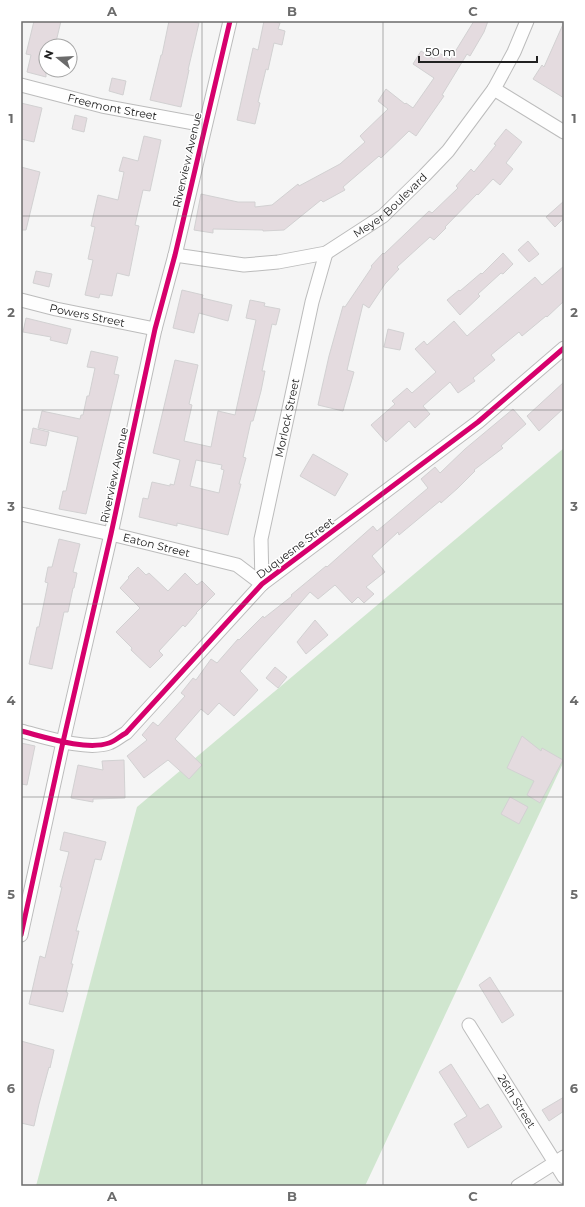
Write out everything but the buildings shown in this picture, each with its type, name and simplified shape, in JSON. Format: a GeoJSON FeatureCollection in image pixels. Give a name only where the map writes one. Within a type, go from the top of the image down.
{"type":"FeatureCollection","features":[{"type":"Feature","properties":{"kind":"street","name":"Riverview Avenue"},"geometry":{"type":"LineString","coordinates":[[21,935],[63,742],[111,534],[155,329],[175,255],[230,21]]}},
{"type":"Feature","properties":{"kind":"street","name":"Meyer Boulevard"},"geometry":{"type":"LineString","coordinates":[[175,255],[244,265],[278,262],[326,253],[383,216],[448,151],[494,89],[514,52],[527,21]]}},
{"type":"Feature","properties":{"kind":"street","name":"Freemont Street"},"geometry":{"type":"LineString","coordinates":[[21,85],[102,106],[205,125]]}},
{"type":"Feature","properties":{"kind":"street"},"geometry":{"type":"LineString","coordinates":[[494,89],[564,132]]}},
{"type":"Feature","properties":{"kind":"street","name":"Morlock Street"},"geometry":{"type":"LineString","coordinates":[[262,584],[261,539],[312,302],[326,253]]}},
{"type":"Feature","properties":{"kind":"street","name":"Powers Street"},"geometry":{"type":"LineString","coordinates":[[21,300],[56,309],[155,329]]}},
{"type":"Feature","properties":{"kind":"street","name":"Duquesne Street"},"geometry":{"type":"LineString","coordinates":[[21,731],[63,742],[95,746],[110,743],[126,733],[262,584],[478,422],[564,348]]}},
{"type":"Feature","properties":{"kind":"street","name":"Eaton Street"},"geometry":{"type":"LineString","coordinates":[[21,514],[111,534],[237,565],[262,584]]}},
{"type":"Feature","properties":{"kind":"street","name":"26th Street"},"geometry":{"type":"LineString","coordinates":[[470,1025],[559,1159],[564,1177]]}},
{"type":"Feature","properties":{"kind":"street"},"geometry":{"type":"LineString","coordinates":[[518,1186],[559,1159]]}},
{"type":"Feature","properties":{"kind":"green space"},"geometry":{"type":"Polygon","coordinates":[[[564,448],[564,761],[365,1186],[36,1186],[137,807],[564,448]]]}},
{"type":"Feature","properties":{"kind":"cycle path"},"geometry":{"type":"LineString","coordinates":[[21,935],[63,742],[111,534],[155,329],[175,255],[230,21]]}},
{"type":"Feature","properties":{"kind":"cycle path"},"geometry":{"type":"LineString","coordinates":[[21,731],[53,740],[89,745],[109,743],[126,733],[262,584],[478,422],[564,348]]}}]}
